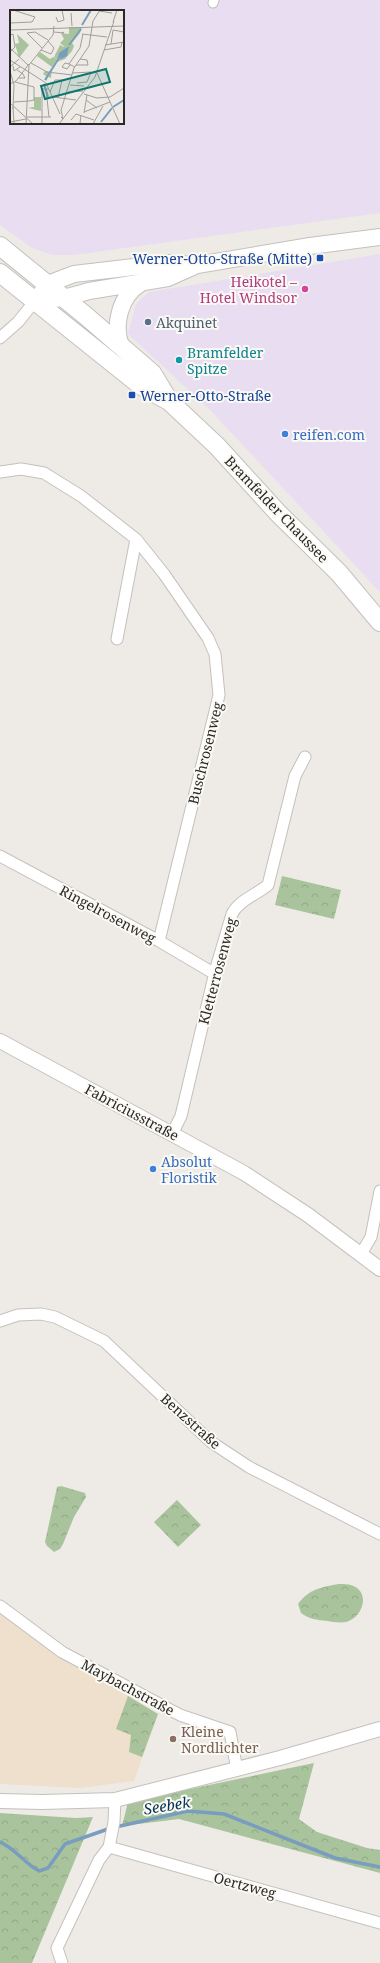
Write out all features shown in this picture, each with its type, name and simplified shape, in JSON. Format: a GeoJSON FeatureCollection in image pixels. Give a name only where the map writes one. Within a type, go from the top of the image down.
{"type":"FeatureCollection","features":[{"type":"Feature","properties":{"kind":"main road"},"geometry":{"type":"LineString","coordinates":[[35,301],[48,284],[61,278],[94,271],[168,263],[197,265],[310,246],[380,237]]}},
{"type":"Feature","properties":{"kind":"main road","name":"Bramfelder Chaussee"},"geometry":{"type":"LineString","coordinates":[[0,246],[48,284],[152,374],[169,401],[217,446],[278,513],[339,572],[380,622]]}},
{"type":"Feature","properties":{"kind":"main road"},"geometry":{"type":"LineString","coordinates":[[35,301],[64,298],[89,291],[140,284],[168,278],[197,265]]}},
{"type":"Feature","properties":{"kind":"main road","name":"Bramfelder Chaussee"},"geometry":{"type":"LineString","coordinates":[[0,273],[140,386],[169,401]]}},
{"type":"Feature","properties":{"kind":"main road"},"geometry":{"type":"LineString","coordinates":[[121,346],[117,330],[122,304],[129,292],[140,284]]}},
{"type":"Feature","properties":{"kind":"street"},"geometry":{"type":"LineString","coordinates":[[0,338],[18,322],[35,301]]}},
{"type":"Feature","properties":{"kind":"street","name":"Buschrosenweg"},"geometry":{"type":"LineString","coordinates":[[0,472],[21,469],[44,473],[81,496],[136,539],[164,574],[208,638],[215,654],[219,695],[158,941]]}},
{"type":"Feature","properties":{"kind":"street"},"geometry":{"type":"LineString","coordinates":[[117,639],[136,539]]}},
{"type":"Feature","properties":{"kind":"street","name":"Kletterrosenweg"},"geometry":{"type":"LineString","coordinates":[[172,1134],[181,1116],[215,974],[232,914],[236,906],[256,895],[268,885],[295,776],[306,757]]}},
{"type":"Feature","properties":{"kind":"street","name":"Ringelrosenweg"},"geometry":{"type":"LineString","coordinates":[[0,856],[158,941],[215,974]]}},
{"type":"Feature","properties":{"kind":"street","name":"Fabriciusstraße"},"geometry":{"type":"LineString","coordinates":[[0,1041],[172,1134],[262,1185],[361,1254],[380,1269]]}},
{"type":"Feature","properties":{"kind":"street"},"geometry":{"type":"LineString","coordinates":[[361,1254],[371,1237],[380,1191]]}},
{"type":"Feature","properties":{"kind":"street","name":"Benzstraße"},"geometry":{"type":"LineString","coordinates":[[0,1321],[9,1317],[23,1314],[41,1314],[55,1317],[104,1341],[211,1442],[249,1467],[380,1534]]}},
{"type":"Feature","properties":{"kind":"street","name":"Maybachstraße"},"geometry":{"type":"LineString","coordinates":[[0,1606],[62,1652],[180,1715],[230,1732],[237,1770]]}},
{"type":"Feature","properties":{"kind":"street"},"geometry":{"type":"LineString","coordinates":[[0,1801],[42,1802],[115,1800],[237,1770],[380,1729]]}},
{"type":"Feature","properties":{"kind":"street"},"geometry":{"type":"LineString","coordinates":[[62,1963],[57,1948],[99,1860],[109,1847],[114,1822],[115,1800]]}},
{"type":"Feature","properties":{"kind":"street","name":"Oertzweg"},"geometry":{"type":"LineString","coordinates":[[109,1847],[380,1923]]}},
{"type":"Feature","properties":{"kind":"shaded area"},"geometry":{"type":"Polygon","coordinates":[[[0,0],[380,0],[380,213],[74,255],[52,255],[32,248],[0,225],[0,0]]]}},
{"type":"Feature","properties":{"kind":"shaded area"},"geometry":{"type":"Polygon","coordinates":[[[380,254],[380,592],[211,411],[128,334],[136,304],[149,292],[380,254]]]}},
{"type":"Feature","properties":{"kind":"shaded area"},"geometry":{"type":"Polygon","coordinates":[[[0,1613],[44,1646],[158,1714],[134,1781],[81,1788],[0,1784],[0,1613]]]}},
{"type":"Feature","properties":{"kind":"green space"},"geometry":{"type":"Polygon","coordinates":[[[282,876],[341,890],[334,919],[275,905],[282,876]]]}},
{"type":"Feature","properties":{"kind":"green space"},"geometry":{"type":"Polygon","coordinates":[[[61,1486],[85,1493],[86,1497],[74,1517],[63,1544],[60,1549],[54,1552],[45,1542],[57,1487],[61,1486]]]}},
{"type":"Feature","properties":{"kind":"green space"},"geometry":{"type":"Polygon","coordinates":[[[177,1500],[201,1525],[178,1547],[154,1522],[177,1500]]]}},
{"type":"Feature","properties":{"kind":"green space"},"geometry":{"type":"Polygon","coordinates":[[[339,1584],[353,1586],[361,1592],[363,1597],[362,1608],[355,1617],[346,1622],[336,1622],[313,1619],[301,1613],[298,1604],[307,1595],[321,1588],[339,1584]]]}},
{"type":"Feature","properties":{"kind":"green space"},"geometry":{"type":"Polygon","coordinates":[[[128,1696],[158,1714],[142,1757],[129,1752],[131,1735],[116,1729],[128,1696]]]}},
{"type":"Feature","properties":{"kind":"green space"},"geometry":{"type":"Polygon","coordinates":[[[314,1763],[299,1819],[317,1832],[367,1848],[380,1850],[380,1873],[179,1819],[122,1826],[128,1802],[314,1763]]]}},
{"type":"Feature","properties":{"kind":"green space"},"geometry":{"type":"Polygon","coordinates":[[[0,1813],[76,1818],[93,1817],[32,1963],[0,1963],[0,1813]]]}},
{"type":"Feature","properties":{"kind":"waterway","name":"Seebek"},"geometry":{"type":"LineString","coordinates":[[0,1842],[39,1871],[48,1868],[65,1844],[111,1828],[188,1811],[224,1814],[335,1858],[380,1867]]}},
{"type":"Feature","properties":{"kind":"place","name":"Werner-Otto-Straße (Mitte)"},"geometry":{"type":"Point","coordinates":[320,258]}},
{"type":"Feature","properties":{"kind":"place","name":"Heikotel – Hotel Windsor"},"geometry":{"type":"Point","coordinates":[305,289]}},
{"type":"Feature","properties":{"kind":"place","name":"Akquinet"},"geometry":{"type":"Point","coordinates":[148,322]}},
{"type":"Feature","properties":{"kind":"place","name":"Bramfelder Spitze"},"geometry":{"type":"Point","coordinates":[179,360]}},
{"type":"Feature","properties":{"kind":"place","name":"Werner-Otto-Straße"},"geometry":{"type":"Point","coordinates":[132,395]}},
{"type":"Feature","properties":{"kind":"place","name":"reifen.com"},"geometry":{"type":"Point","coordinates":[285,434]}},
{"type":"Feature","properties":{"kind":"place","name":"Absolut Floristik"},"geometry":{"type":"Point","coordinates":[153,1169]}},
{"type":"Feature","properties":{"kind":"place","name":"Kleine Nordlichter"},"geometry":{"type":"Point","coordinates":[173,1739]}}]}
